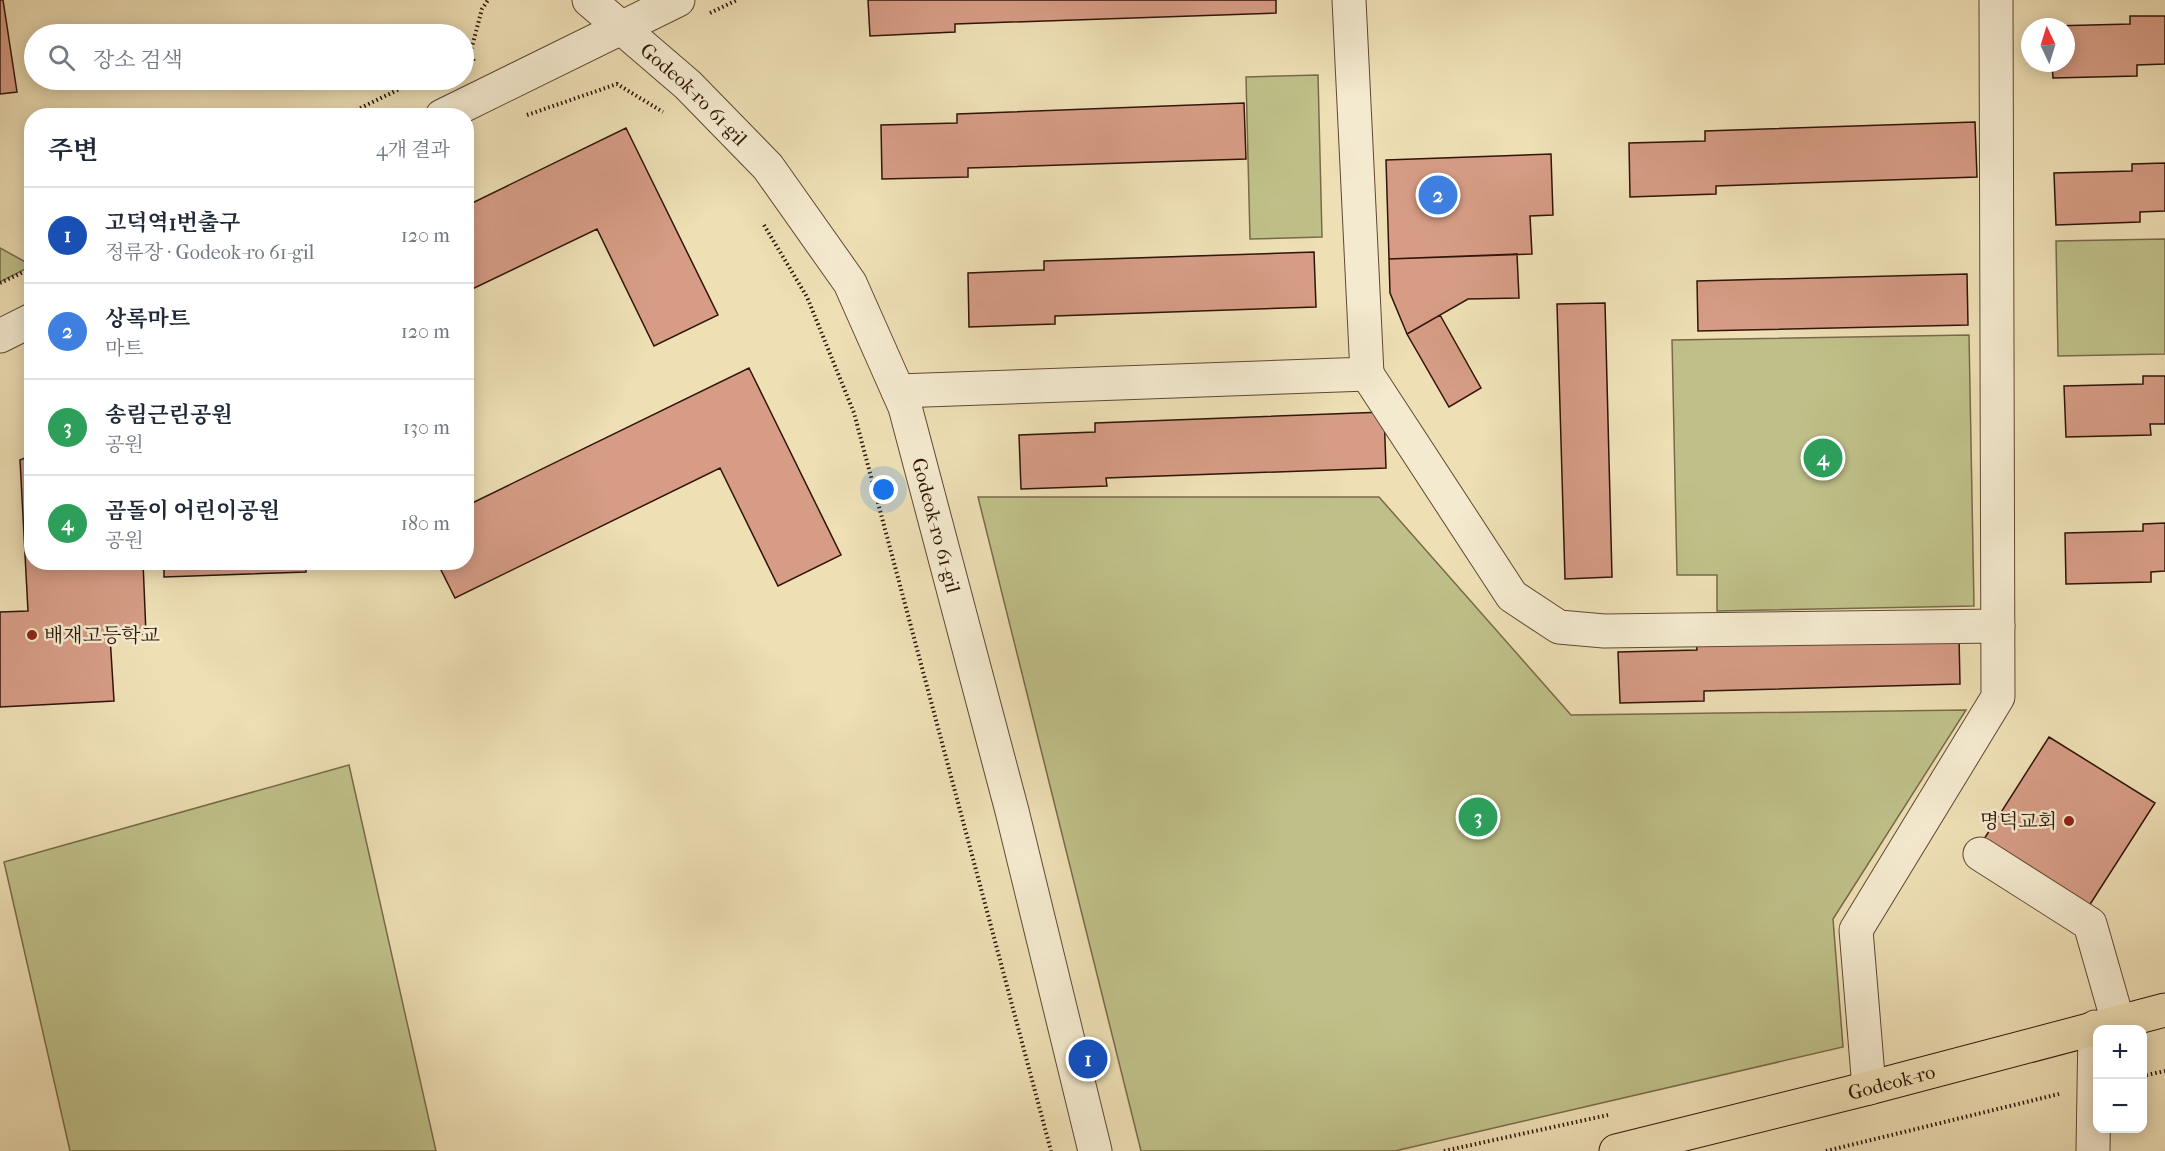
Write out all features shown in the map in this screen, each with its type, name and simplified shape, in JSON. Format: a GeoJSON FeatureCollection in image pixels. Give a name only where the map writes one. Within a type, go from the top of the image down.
{"type":"FeatureCollection","features":[{"type":"Feature","properties":{"kind":"main road","name":"Godeok-ro"},"geometry":{"type":"LineString","coordinates":[[2106,1025],[2165,1010]]}},
{"type":"Feature","properties":{"kind":"main road","name":"Godeok-ro"},"geometry":{"type":"LineString","coordinates":[[1621,1150],[1869,1088],[2093,1028]]}},
{"type":"Feature","properties":{"kind":"street","name":"Godeok-ro 61-gil"},"geometry":{"type":"LineString","coordinates":[[589,0],[688,85],[768,167],[850,283],[898,391],[905,407],[1012,811],[1095,1151]]}},
{"type":"Feature","properties":{"kind":"street"},"geometry":{"type":"LineString","coordinates":[[457,108],[678,0]]}},
{"type":"Feature","properties":{"kind":"street"},"geometry":{"type":"LineString","coordinates":[[1349,0],[1367,374],[1512,596],[1559,627],[1604,631],[1998,626]]}},
{"type":"Feature","properties":{"kind":"street"},"geometry":{"type":"LineString","coordinates":[[1869,1088],[1856,930],[1998,697],[1996,0]]}},
{"type":"Feature","properties":{"kind":"street"},"geometry":{"type":"LineString","coordinates":[[0,336],[24,324]]}},
{"type":"Feature","properties":{"kind":"street"},"geometry":{"type":"LineString","coordinates":[[898,391],[1367,374]]}},
{"type":"Feature","properties":{"kind":"street"},"geometry":{"type":"LineString","coordinates":[[1980,854],[2090,924],[2106,1025]]}},
{"type":"Feature","properties":{"kind":"street"},"geometry":{"type":"LineString","coordinates":[[2093,1133],[2093,1151]]}},
{"type":"Feature","properties":{"kind":"path"},"geometry":{"type":"LineString","coordinates":[[474,39],[482,9],[488,0]]}},
{"type":"Feature","properties":{"kind":"path"},"geometry":{"type":"LineString","coordinates":[[518,118],[617,84],[672,117]]}},
{"type":"Feature","properties":{"kind":"path"},"geometry":{"type":"LineString","coordinates":[[361,108],[398,90]]}},
{"type":"Feature","properties":{"kind":"path"},"geometry":{"type":"LineString","coordinates":[[758,216],[807,297],[854,413],[1051,1151]]}},
{"type":"Feature","properties":{"kind":"path"},"geometry":{"type":"LineString","coordinates":[[0,283],[24,272]]}},
{"type":"Feature","properties":{"kind":"path"},"geometry":{"type":"LineString","coordinates":[[2147,1075],[2165,1071]]}},
{"type":"Feature","properties":{"kind":"path"},"geometry":{"type":"LineString","coordinates":[[1826,1151],[2093,1085]]}},
{"type":"Feature","properties":{"kind":"green space"},"geometry":{"type":"Polygon","coordinates":[[[1318,75],[1322,237],[1250,239],[1246,77],[1318,75]]]}},
{"type":"Feature","properties":{"kind":"green space"},"geometry":{"type":"Polygon","coordinates":[[[2165,239],[2165,354],[2058,356],[2056,241],[2165,239]]]}},
{"type":"Feature","properties":{"kind":"green space"},"geometry":{"type":"Polygon","coordinates":[[[0,248],[24,261],[24,270],[0,282],[0,248]]]}},
{"type":"Feature","properties":{"kind":"green space"},"geometry":{"type":"Polygon","coordinates":[[[1969,335],[1974,606],[1717,611],[1717,575],[1677,575],[1672,340],[1969,335]]]}},
{"type":"Feature","properties":{"kind":"green space"},"geometry":{"type":"Polygon","coordinates":[[[978,497],[1379,497],[1571,715],[1966,710],[1833,919],[1843,1047],[1395,1151],[1141,1151],[978,497]]]}},
{"type":"Feature","properties":{"kind":"green space"},"geometry":{"type":"Polygon","coordinates":[[[349,765],[436,1151],[70,1151],[4,862],[349,765]]]}},
{"type":"Feature","properties":{"kind":"building"},"geometry":{"type":"Polygon","coordinates":[[[0,0],[3,0],[17,92],[0,94],[0,0]]]}},
{"type":"Feature","properties":{"kind":"building"},"geometry":{"type":"Polygon","coordinates":[[[868,0],[1276,0],[1276,13],[955,24],[955,32],[870,36],[868,0]]]}},
{"type":"Feature","properties":{"kind":"building"},"geometry":{"type":"Polygon","coordinates":[[[2130,16],[2165,16],[2165,64],[2137,65],[2137,76],[2053,78],[2053,72],[2075,72],[2075,25],[2130,24],[2130,16]]]}},
{"type":"Feature","properties":{"kind":"building"},"geometry":{"type":"Polygon","coordinates":[[[1244,103],[1246,159],[968,168],[968,177],[882,179],[881,125],[957,123],[957,114],[1244,103]]]}},
{"type":"Feature","properties":{"kind":"building"},"geometry":{"type":"Polygon","coordinates":[[[1975,122],[1977,177],[1716,186],[1716,194],[1630,197],[1629,143],[1705,141],[1705,131],[1975,122]]]}},
{"type":"Feature","properties":{"kind":"building"},"geometry":{"type":"Polygon","coordinates":[[[626,128],[718,315],[654,346],[597,229],[474,288],[474,202],[626,128]]]}},
{"type":"Feature","properties":{"kind":"building"},"geometry":{"type":"Polygon","coordinates":[[[1551,154],[1553,215],[1530,216],[1532,254],[1389,259],[1386,160],[1551,154]]]}},
{"type":"Feature","properties":{"kind":"building"},"geometry":{"type":"Polygon","coordinates":[[[2165,163],[2165,211],[2140,212],[2140,222],[2056,225],[2054,173],[2132,171],[2132,164],[2165,163]]]}},
{"type":"Feature","properties":{"kind":"building"},"geometry":{"type":"Polygon","coordinates":[[[1314,252],[1316,307],[1055,316],[1055,324],[969,327],[968,273],[1044,270],[1044,261],[1314,252]]]}},
{"type":"Feature","properties":{"kind":"building"},"geometry":{"type":"Polygon","coordinates":[[[1517,254],[1519,298],[1468,299],[1407,334],[1390,293],[1389,259],[1517,254]]]}},
{"type":"Feature","properties":{"kind":"building"},"geometry":{"type":"Polygon","coordinates":[[[1967,274],[1968,325],[1698,331],[1697,281],[1967,274]]]}},
{"type":"Feature","properties":{"kind":"building"},"geometry":{"type":"Polygon","coordinates":[[[1605,303],[1612,577],[1565,579],[1557,304],[1605,303]]]}},
{"type":"Feature","properties":{"kind":"building"},"geometry":{"type":"Polygon","coordinates":[[[1440,315],[1481,388],[1449,407],[1407,334],[1440,315]]]}},
{"type":"Feature","properties":{"kind":"building"},"geometry":{"type":"Polygon","coordinates":[[[749,368],[841,555],[778,586],[720,468],[455,598],[441,570],[474,570],[474,502],[749,368]]]}},
{"type":"Feature","properties":{"kind":"building"},"geometry":{"type":"Polygon","coordinates":[[[2143,376],[2165,376],[2165,424],[2150,424],[2151,435],[2066,437],[2064,386],[2143,384],[2143,376]]]}},
{"type":"Feature","properties":{"kind":"building"},"geometry":{"type":"Polygon","coordinates":[[[1384,412],[1386,468],[1106,478],[1107,486],[1021,489],[1019,435],[1095,432],[1095,423],[1384,412]]]}},
{"type":"Feature","properties":{"kind":"building","name":"배재고등학교"},"geometry":{"type":"Polygon","coordinates":[[[24,458],[24,536],[20,460],[24,458]]]}},
{"type":"Feature","properties":{"kind":"building"},"geometry":{"type":"Polygon","coordinates":[[[2165,523],[2165,571],[2151,572],[2151,582],[2066,584],[2065,533],[2143,531],[2143,524],[2165,523]]]}},
{"type":"Feature","properties":{"kind":"building","name":"배재고등학교"},"geometry":{"type":"Polygon","coordinates":[[[26,570],[143,570],[146,634],[110,636],[114,701],[0,707],[0,612],[28,611],[26,570]]]}},
{"type":"Feature","properties":{"kind":"building"},"geometry":{"type":"Polygon","coordinates":[[[164,570],[306,570],[306,572],[164,577],[164,570]]]}},
{"type":"Feature","properties":{"kind":"building"},"geometry":{"type":"Polygon","coordinates":[[[1959,636],[1960,684],[1704,691],[1704,701],[1620,703],[1618,652],[1697,650],[1696,642],[1959,636]]]}},
{"type":"Feature","properties":{"kind":"building","name":"명덕교회"},"geometry":{"type":"Polygon","coordinates":[[[2049,737],[2155,803],[2089,906],[1984,839],[2049,737]]]}},
{"type":"Feature","properties":{"kind":"place","name":"상록마트"},"geometry":{"type":"Point","coordinates":[1438,195]}},
{"type":"Feature","properties":{"kind":"place","name":"곰돌이 어린이공원"},"geometry":{"type":"Point","coordinates":[1823,458]}},
{"type":"Feature","properties":{"kind":"place","name":"배재고등학교"},"geometry":{"type":"Point","coordinates":[32,635]}},
{"type":"Feature","properties":{"kind":"place","name":"송림근린공원"},"geometry":{"type":"Point","coordinates":[1478,817]}},
{"type":"Feature","properties":{"kind":"place","name":"명덕교회"},"geometry":{"type":"Point","coordinates":[2069,821]}},
{"type":"Feature","properties":{"kind":"place","name":"고덕역1번출구"},"geometry":{"type":"Point","coordinates":[1088,1059]}}]}
